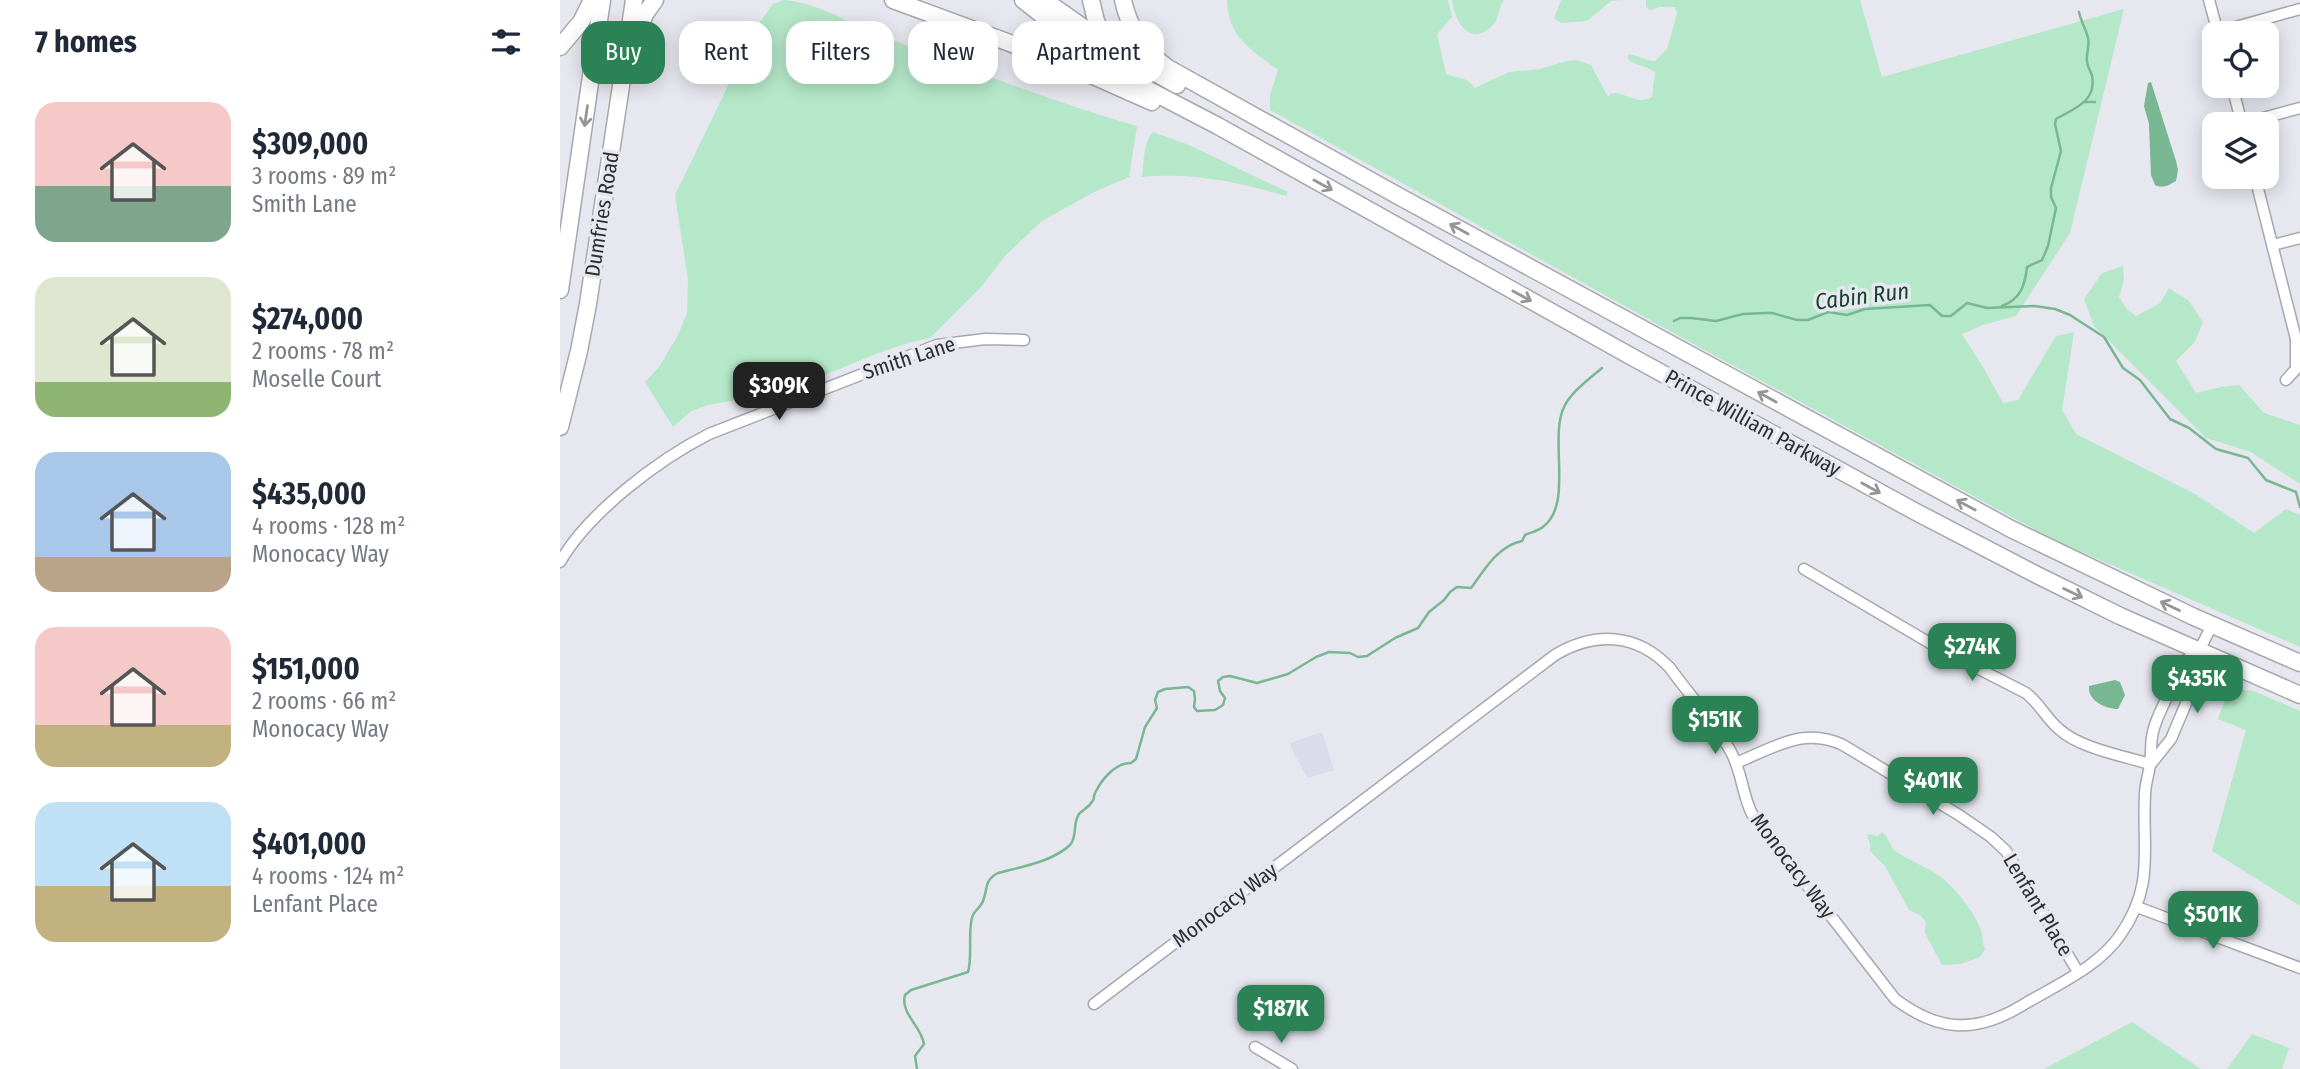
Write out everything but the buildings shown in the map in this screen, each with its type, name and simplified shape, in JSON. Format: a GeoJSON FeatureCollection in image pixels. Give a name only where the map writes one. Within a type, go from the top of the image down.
{"type":"FeatureCollection","features":[{"type":"Feature","properties":{"kind":"highway"},"geometry":{"type":"LineString","coordinates":[[560,47],[581,22],[592,0]]}},
{"type":"Feature","properties":{"kind":"highway","name":"Dumfries Road"},"geometry":{"type":"LineString","coordinates":[[560,290],[602,0]]}},
{"type":"Feature","properties":{"kind":"highway","name":"Dumfries Road"},"geometry":{"type":"LineString","coordinates":[[560,427],[579,351],[634,0]]}},
{"type":"Feature","properties":{"kind":"highway"},"geometry":{"type":"LineString","coordinates":[[621,90],[640,25],[655,0]]}},
{"type":"Feature","properties":{"kind":"highway"},"geometry":{"type":"LineString","coordinates":[[893,0],[1076,68],[1231,139],[1264,151]]}},
{"type":"Feature","properties":{"kind":"highway"},"geometry":{"type":"LineString","coordinates":[[1023,0],[1103,63],[1219,126]]}},
{"type":"Feature","properties":{"kind":"highway"},"geometry":{"type":"LineString","coordinates":[[1044,0],[1074,21]]}},
{"type":"Feature","properties":{"kind":"highway"},"geometry":{"type":"LineString","coordinates":[[1091,0],[1096,21]]}},
{"type":"Feature","properties":{"kind":"highway"},"geometry":{"type":"LineString","coordinates":[[1123,0],[1138,38],[1159,62],[1336,162]]}},
{"type":"Feature","properties":{"kind":"highway"},"geometry":{"type":"LineString","coordinates":[[1164,77],[1305,156],[1336,162]]}},
{"type":"Feature","properties":{"kind":"highway"},"geometry":{"type":"LineString","coordinates":[[1155,84],[1219,126]]}},
{"type":"Feature","properties":{"kind":"highway","name":"Prince William Parkway"},"geometry":{"type":"LineString","coordinates":[[1219,126],[1622,352],[1916,512],[2037,575],[2300,695]]}},
{"type":"Feature","properties":{"kind":"highway","name":"Prince William Parkway"},"geometry":{"type":"LineString","coordinates":[[1336,162],[2011,529],[2076,562],[2300,663]]}},
{"type":"Feature","properties":{"kind":"street"},"geometry":{"type":"LineString","coordinates":[[2209,0],[2215,21]]}},
{"type":"Feature","properties":{"kind":"street"},"geometry":{"type":"LineString","coordinates":[[2259,21],[2300,9]]}},
{"type":"Feature","properties":{"kind":"street"},"geometry":{"type":"LineString","coordinates":[[2279,114],[2300,108]]}},
{"type":"Feature","properties":{"kind":"street"},"geometry":{"type":"LineString","coordinates":[[2258,189],[2298,351],[2296,369],[2286,380]]}},
{"type":"Feature","properties":{"kind":"street"},"geometry":{"type":"LineString","coordinates":[[2273,245],[2300,238]]}},
{"type":"Feature","properties":{"kind":"street","name":"Smith Lane"},"geometry":{"type":"LineString","coordinates":[[560,562],[578,535],[643,476],[683,447],[709,434],[937,345],[985,339],[1024,340]]}},
{"type":"Feature","properties":{"kind":"street"},"geometry":{"type":"LineString","coordinates":[[1804,569],[1940,649],[2026,693],[2038,702],[2054,724],[2068,736],[2150,764]]}},
{"type":"Feature","properties":{"kind":"street","name":"Monocacy Way"},"geometry":{"type":"LineString","coordinates":[[2150,764],[2171,739],[2201,668],[2199,651],[2212,625]]}},
{"type":"Feature","properties":{"kind":"street","name":"Monocacy Way"},"geometry":{"type":"LineString","coordinates":[[1094,1004],[1545,663],[1570,647],[1589,640],[1619,639],[1646,648],[1661,659],[1722,738],[1736,763],[1746,803],[1752,814],[1883,986],[1912,1012],[1928,1020],[1945,1025],[1989,1022],[2006,1015],[2078,972],[2108,950],[2120,937],[2137,907],[2146,864],[2145,793],[2153,732],[2183,660],[2199,651]]}},
{"type":"Feature","properties":{"kind":"street","name":"Lenfant Place"},"geometry":{"type":"LineString","coordinates":[[1736,763],[1797,739],[1810,736],[1829,739],[1959,815],[2007,850],[2078,972]]}},
{"type":"Feature","properties":{"kind":"street"},"geometry":{"type":"LineString","coordinates":[[2137,907],[2300,968]]}},
{"type":"Feature","properties":{"kind":"street"},"geometry":{"type":"LineString","coordinates":[[1255,1047],[1292,1069]]}},
{"type":"Feature","properties":{"kind":"shaded area"},"geometry":{"type":"Polygon","coordinates":[[[784,0],[797,2],[848,21],[786,21],[786,84],[894,84],[894,41],[908,46],[908,84],[998,84],[998,79],[1137,126],[1129,177],[1092,193],[1042,221],[1005,256],[982,286],[930,338],[876,354],[805,383],[766,395],[708,405],[690,412],[673,427],[645,382],[659,367],[678,335],[687,313],[688,280],[675,195],[729,84],[772,84],[772,21],[761,21],[773,4],[784,0]]]}},
{"type":"Feature","properties":{"kind":"shaded area"},"geometry":{"type":"Polygon","coordinates":[[[1227,0],[1448,0],[1452,17],[1437,34],[1446,74],[1465,80],[1475,88],[1509,72],[1540,69],[1577,60],[1591,65],[1608,97],[1611,93],[1616,93],[1642,100],[1652,97],[1655,73],[1627,58],[1629,54],[1655,61],[1667,49],[1677,14],[1675,7],[1651,10],[1646,7],[1646,0],[1860,0],[1882,77],[2124,9],[2070,233],[2016,316],[1962,334],[2003,403],[2018,400],[2056,336],[2074,332],[2062,410],[2076,434],[2195,494],[2254,533],[2286,509],[2300,515],[2300,647],[2054,540],[1270,110],[1270,95],[1278,70],[1250,49],[1236,33],[1228,13],[1227,0]]]}},
{"type":"Feature","properties":{"kind":"shaded area"},"geometry":{"type":"Polygon","coordinates":[[[1452,0],[1504,0],[1495,23],[1484,32],[1476,34],[1464,29],[1456,16],[1452,0]]]}},
{"type":"Feature","properties":{"kind":"shaded area"},"geometry":{"type":"Polygon","coordinates":[[[1561,0],[1621,0],[1611,1],[1587,21],[1561,23],[1554,18],[1561,0]]]}},
{"type":"Feature","properties":{"kind":"shaded area"},"geometry":{"type":"Polygon","coordinates":[[[2151,82],[2178,170],[2176,181],[2163,187],[2155,185],[2151,175],[2149,124],[2144,106],[2148,83],[2151,82]]]}},
{"type":"Feature","properties":{"kind":"shaded area"},"geometry":{"type":"Polygon","coordinates":[[[1153,132],[1189,145],[1288,192],[1286,196],[1251,186],[1197,177],[1142,177],[1146,147],[1153,132]]]}},
{"type":"Feature","properties":{"kind":"shaded area"},"geometry":{"type":"Polygon","coordinates":[[[2123,266],[2124,280],[2119,297],[2136,316],[2160,303],[2169,288],[2189,301],[2203,322],[2195,342],[2176,361],[2196,393],[2239,385],[2264,413],[2300,425],[2300,484],[2251,452],[2206,438],[2094,326],[2084,299],[2102,273],[2123,266]]]}},
{"type":"Feature","properties":{"kind":"shaded area"},"geometry":{"type":"Polygon","coordinates":[[[2115,680],[2120,682],[2125,695],[2118,709],[2098,703],[2089,691],[2089,686],[2115,680]]]}},
{"type":"Feature","properties":{"kind":"shaded area"},"geometry":{"type":"Polygon","coordinates":[[[2229,689],[2254,691],[2300,711],[2300,906],[2212,851],[2246,730],[2218,719],[2229,689]]]}},
{"type":"Feature","properties":{"kind":"shaded area"},"geometry":{"type":"Polygon","coordinates":[[[1322,732],[1334,770],[1308,778],[1290,743],[1322,732]]]}},
{"type":"Feature","properties":{"kind":"shaded area"},"geometry":{"type":"Polygon","coordinates":[[[1882,832],[1894,850],[1932,871],[1962,898],[1975,917],[1982,934],[1985,949],[1980,957],[1961,964],[1942,965],[1925,933],[1926,922],[1920,915],[1909,910],[1885,866],[1870,851],[1867,834],[1878,836],[1882,832]]]}},
{"type":"Feature","properties":{"kind":"shaded area"},"geometry":{"type":"Polygon","coordinates":[[[2132,1022],[2201,1069],[2044,1069],[2132,1022]]]}},
{"type":"Feature","properties":{"kind":"shaded area"},"geometry":{"type":"Polygon","coordinates":[[[2252,1034],[2289,1048],[2282,1069],[2227,1069],[2252,1034]]]}},
{"type":"Feature","properties":{"kind":"waterway"},"geometry":{"type":"LineString","coordinates":[[2002,306],[2018,295],[2027,267],[2042,260],[2048,246],[2056,208],[2051,197],[2051,188],[2061,151],[2056,119],[2082,104],[2093,85],[2087,58],[2087,35],[2079,12]]}},
{"type":"Feature","properties":{"kind":"waterway"},"geometry":{"type":"LineString","coordinates":[[2085,102],[2095,102]]}},
{"type":"Feature","properties":{"kind":"waterway","name":"Cabin Run"},"geometry":{"type":"LineString","coordinates":[[1674,321],[1680,318],[1716,321],[1743,314],[1765,313],[1808,320],[1828,312],[1847,315],[1865,309],[1930,305],[1942,316],[1951,316],[1967,303],[1987,308],[2035,306],[2055,309],[2070,315],[2104,337],[2123,368],[2140,380],[2170,419],[2189,428],[2216,449],[2248,458],[2266,480],[2296,492],[2300,507]]}},
{"type":"Feature","properties":{"kind":"waterway","name":"Cabin Run"},"geometry":{"type":"LineString","coordinates":[[917,1069],[915,1056],[924,1044],[905,1008],[905,995],[911,990],[968,972],[971,920],[985,897],[990,879],[998,873],[1045,860],[1070,845],[1074,838],[1077,818],[1093,800],[1101,782],[1114,769],[1136,759],[1145,727],[1157,708],[1155,700],[1158,692],[1188,687],[1194,691],[1194,707],[1197,711],[1215,710],[1223,705],[1225,698],[1218,681],[1223,677],[1230,676],[1257,683],[1288,674],[1329,652],[1367,656],[1395,638],[1418,628],[1429,612],[1450,592],[1457,587],[1471,588],[1499,553],[1522,541],[1525,535],[1542,528],[1553,516],[1559,486],[1559,435],[1564,407],[1576,391],[1602,368]]}}]}
